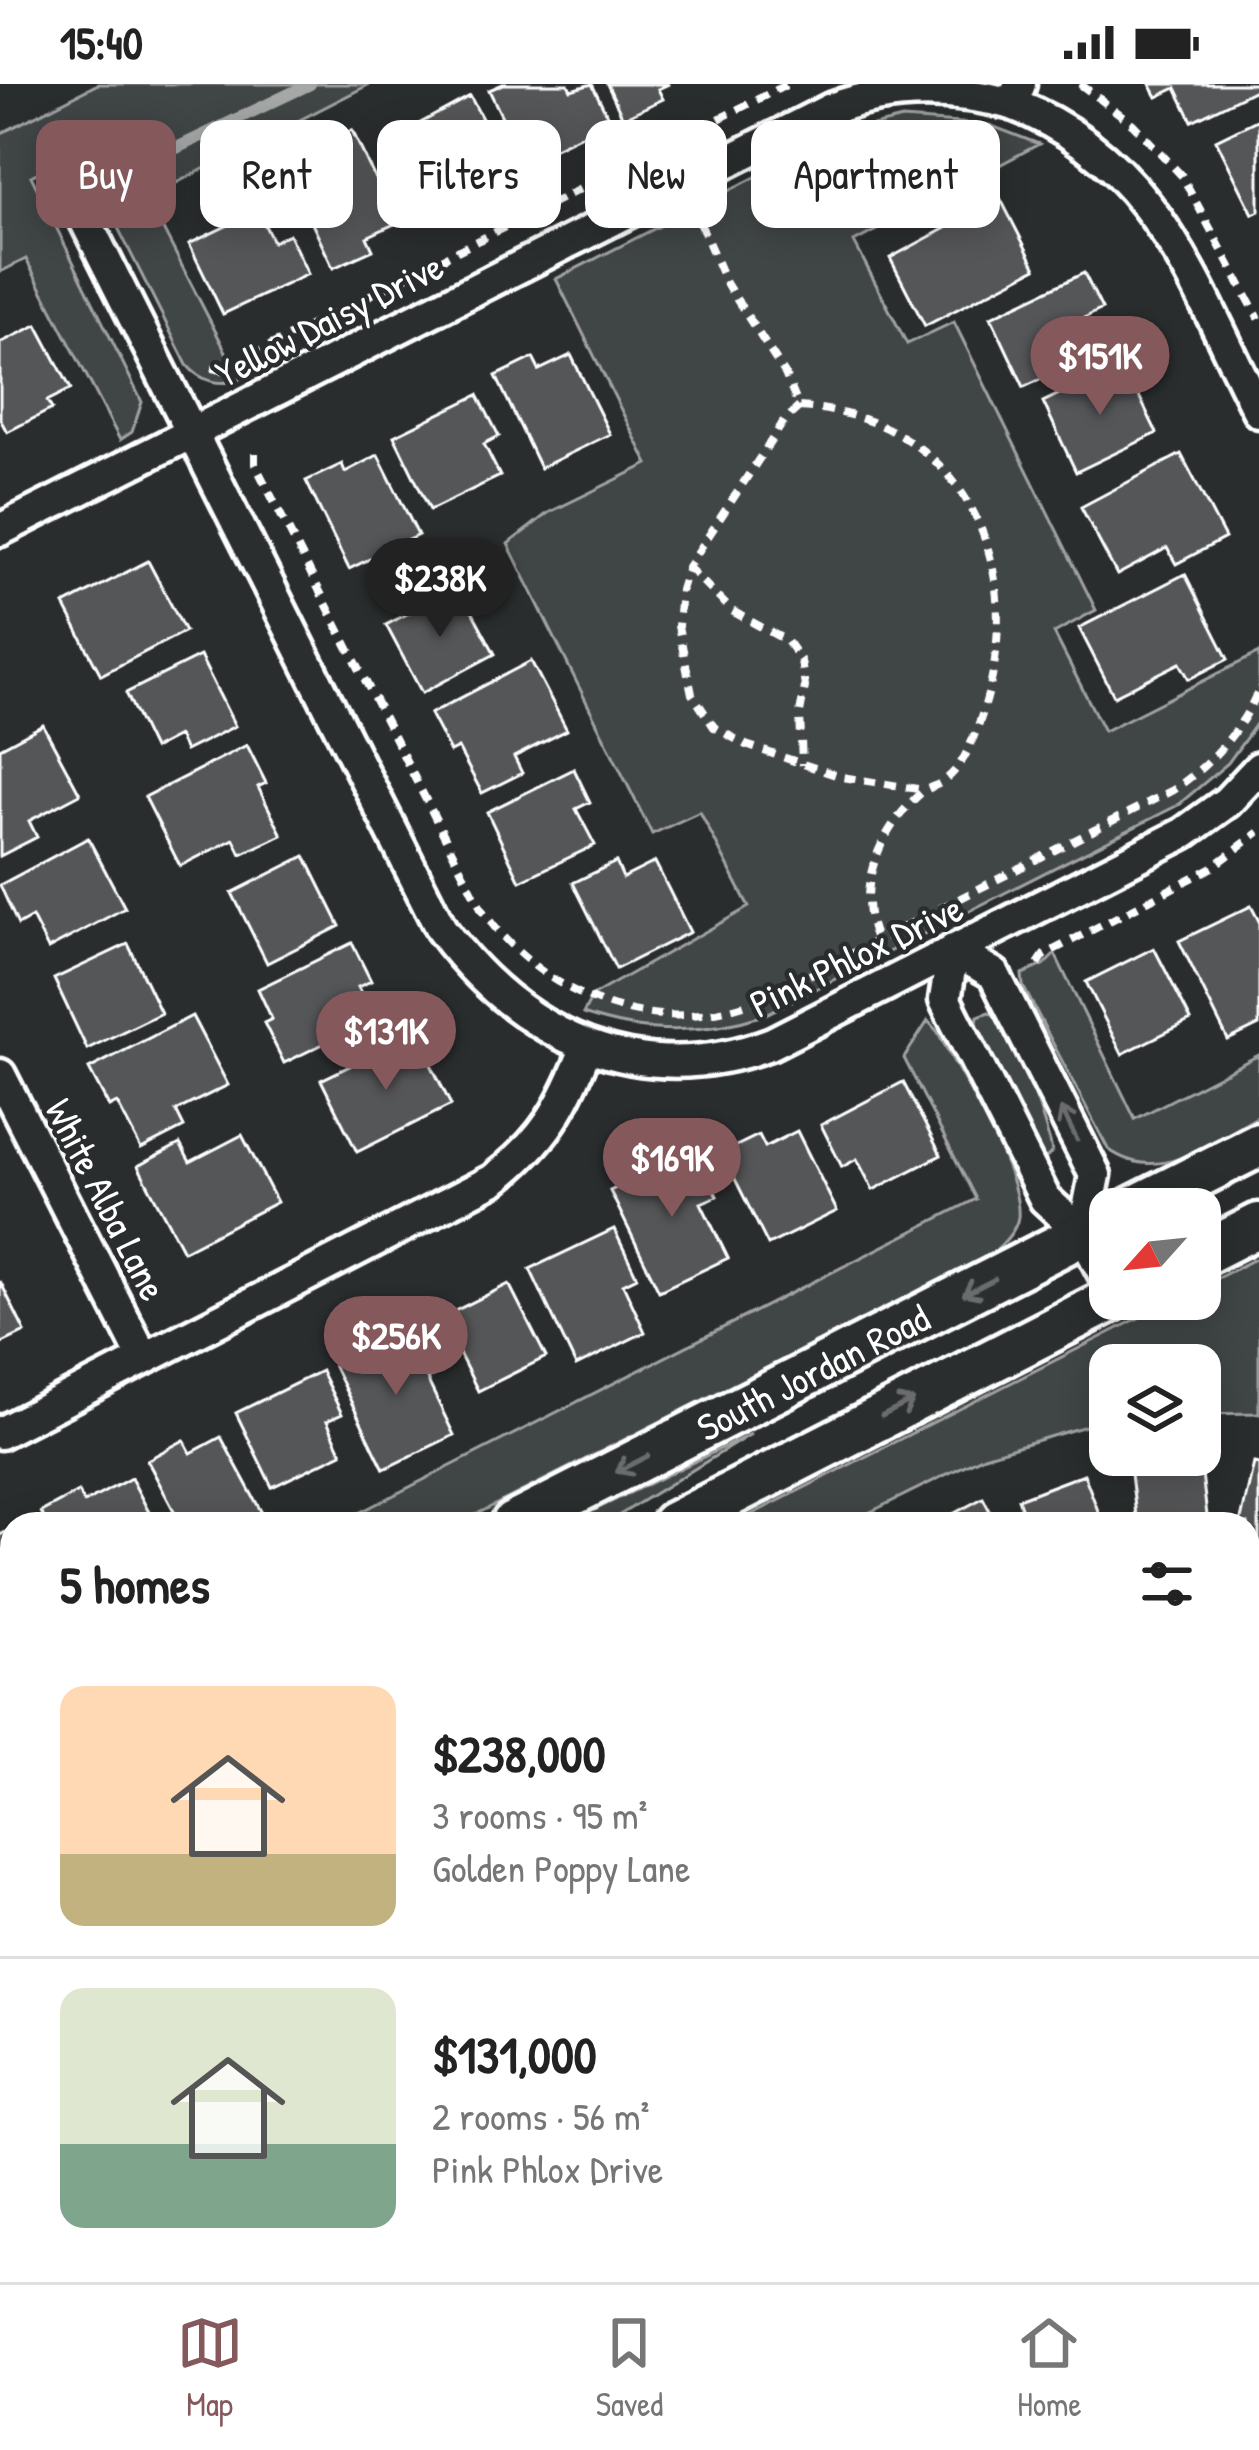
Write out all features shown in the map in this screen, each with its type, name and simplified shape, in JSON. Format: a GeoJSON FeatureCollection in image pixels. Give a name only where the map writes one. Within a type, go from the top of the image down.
{"type":"FeatureCollection","features":[{"type":"Feature","properties":{"kind":"main road"},"geometry":{"type":"LineString","coordinates":[[1174,1188],[1259,1145]]}},
{"type":"Feature","properties":{"kind":"main road"},"geometry":{"type":"LineString","coordinates":[[1221,1245],[1259,1226]]}},
{"type":"Feature","properties":{"kind":"main road","name":"South Jordan Road"},"geometry":{"type":"LineString","coordinates":[[537,1512],[1089,1231]]}},
{"type":"Feature","properties":{"kind":"main road","name":"South Jordan Road"},"geometry":{"type":"LineString","coordinates":[[696,1512],[1089,1311]]}},
{"type":"Feature","properties":{"kind":"street","name":"Yellow Daisy Drive"},"geometry":{"type":"LineString","coordinates":[[0,530],[831,109],[914,92],[1016,94],[1122,172],[1173,244],[1259,412]]}},
{"type":"Feature","properties":{"kind":"street","name":"Pink Phlox Drive"},"geometry":{"type":"LineString","coordinates":[[89,228],[441,928],[472,969],[506,1001],[564,1038],[671,1061],[746,1051],[785,1036],[1184,833],[1228,802],[1259,768]]}},
{"type":"Feature","properties":{"kind":"street"},"geometry":{"type":"LineString","coordinates":[[1089,1223],[1045,1199],[945,1000],[953,950],[994,974],[1095,1175],[1096,1188]]}},
{"type":"Feature","properties":{"kind":"street"},"geometry":{"type":"LineString","coordinates":[[0,1433],[493,1180],[529,1151],[556,1118],[587,1046]]}},
{"type":"Feature","properties":{"kind":"street","name":"White Alba Lane"},"geometry":{"type":"LineString","coordinates":[[0,1075],[144,1359]]}},
{"type":"Feature","properties":{"kind":"path"},"geometry":{"type":"LineString","coordinates":[[212,368],[222,370],[788,84]]}},
{"type":"Feature","properties":{"kind":"path"},"geometry":{"type":"LineString","coordinates":[[702,228],[726,284],[775,357],[800,407]]}},
{"type":"Feature","properties":{"kind":"path"},"geometry":{"type":"LineString","coordinates":[[877,941],[866,915],[870,877],[892,827],[925,790],[945,781],[959,765],[984,708],[1000,610],[992,555],[969,502],[950,476],[922,450],[873,424],[800,407],[784,421],[688,567],[678,626],[685,673],[701,712],[734,739],[861,782],[925,790]]}},
{"type":"Feature","properties":{"kind":"path"},"geometry":{"type":"LineString","coordinates":[[255,453],[255,464],[471,891],[500,934],[534,968],[584,997],[619,1009],[695,1016],[750,1004],[877,941],[1173,790],[1231,737],[1259,689]]}},
{"type":"Feature","properties":{"kind":"path"},"geometry":{"type":"LineString","coordinates":[[688,567],[732,611],[779,635],[796,652],[805,678],[800,712],[802,765]]}},
{"type":"Feature","properties":{"kind":"path"},"geometry":{"type":"LineString","coordinates":[[1038,964],[1044,955],[1213,867],[1259,832]]}},
{"type":"Feature","properties":{"kind":"shaded area"},"geometry":{"type":"Polygon","coordinates":[[[98,84],[370,84],[300,120],[200,120],[200,171],[176,183],[176,120],[36,120],[36,174],[31,176],[36,186],[36,228],[57,228],[142,402],[132,432],[120,440],[26,259],[0,272],[0,134],[98,84]]]}},
{"type":"Feature","properties":{"kind":"shaded area"},"geometry":{"type":"Polygon","coordinates":[[[1000,129],[1039,144],[1000,165],[1000,129]]]}},
{"type":"Feature","properties":{"kind":"shaded area"},"geometry":{"type":"Polygon","coordinates":[[[751,179],[751,228],[880,228],[854,242],[907,344],[954,322],[1096,610],[1054,633],[1104,731],[1259,653],[1259,720],[1228,763],[1178,805],[764,1015],[696,1029],[651,1029],[583,1014],[593,995],[749,907],[700,812],[652,834],[508,544],[548,513],[648,464],[556,279],[656,228],[727,228],[727,192],[751,179]]]}},
{"type":"Feature","properties":{"kind":"shaded area"},"geometry":{"type":"Polygon","coordinates":[[[118,228],[162,228],[240,379],[211,381],[187,365],[118,228]]]}},
{"type":"Feature","properties":{"kind":"shaded area"},"geometry":{"type":"Polygon","coordinates":[[[1055,954],[1135,1119],[1259,1055],[1259,1116],[1203,1148],[1166,1162],[1127,1160],[1108,1149],[1023,986],[1022,974],[1044,965],[1055,954]]]}},
{"type":"Feature","properties":{"kind":"shaded area"},"geometry":{"type":"Polygon","coordinates":[[[989,1012],[1009,1034],[1027,1072],[1051,1146],[1046,1158],[976,1028],[978,1016],[989,1012]]]}},
{"type":"Feature","properties":{"kind":"shaded area"},"geometry":{"type":"Polygon","coordinates":[[[928,1021],[987,1124],[1010,1176],[1018,1217],[1004,1243],[990,1255],[481,1512],[361,1512],[976,1199],[904,1058],[928,1021]]]}},
{"type":"Feature","properties":{"kind":"shaded area"},"geometry":{"type":"Polygon","coordinates":[[[1259,1257],[1259,1413],[1221,1414],[1221,1344],[1089,1344],[1089,1425],[984,1456],[870,1512],[757,1512],[1135,1320],[1221,1320],[1221,1276],[1259,1257]]]}},
{"type":"Feature","properties":{"kind":"shaded area"},"geometry":{"type":"Polygon","coordinates":[[[751,1434],[624,1512],[591,1512],[751,1434]]]}},
{"type":"Feature","properties":{"kind":"building"},"geometry":{"type":"Polygon","coordinates":[[[503,84],[568,84],[571,90],[592,84],[610,120],[585,120],[585,133],[561,145],[561,120],[503,120],[489,90],[503,84]]]}},
{"type":"Feature","properties":{"kind":"building"},"geometry":{"type":"Polygon","coordinates":[[[607,84],[669,84],[658,89],[663,99],[623,118],[607,84]]]}},
{"type":"Feature","properties":{"kind":"building"},"geometry":{"type":"Polygon","coordinates":[[[1150,84],[1259,84],[1259,88],[1192,121],[1176,88],[1157,97],[1150,84]]]}},
{"type":"Feature","properties":{"kind":"building"},"geometry":{"type":"Polygon","coordinates":[[[470,96],[483,120],[426,120],[470,96]]]}},
{"type":"Feature","properties":{"kind":"building"},"geometry":{"type":"Polygon","coordinates":[[[1259,119],[1259,211],[1253,214],[1216,140],[1259,119]]]}},
{"type":"Feature","properties":{"kind":"building"},"geometry":{"type":"Polygon","coordinates":[[[353,132],[377,183],[377,228],[386,228],[367,237],[373,250],[333,268],[314,228],[353,228],[353,132]]]}},
{"type":"Feature","properties":{"kind":"building"},"geometry":{"type":"Polygon","coordinates":[[[1000,198],[1036,268],[925,326],[890,258],[946,228],[1000,228],[1000,198]]]}},
{"type":"Feature","properties":{"kind":"building"},"geometry":{"type":"Polygon","coordinates":[[[222,228],[266,228],[273,242],[289,234],[308,274],[223,314],[189,244],[222,228]]]}},
{"type":"Feature","properties":{"kind":"building"},"geometry":{"type":"Polygon","coordinates":[[[1084,273],[1102,309],[1084,318],[1099,352],[1024,387],[991,317],[1084,273]]]}},
{"type":"Feature","properties":{"kind":"building"},"geometry":{"type":"Polygon","coordinates":[[[37,325],[71,389],[47,401],[52,409],[7,432],[0,419],[0,343],[37,325]]]}},
{"type":"Feature","properties":{"kind":"building"},"geometry":{"type":"Polygon","coordinates":[[[571,355],[610,434],[540,468],[496,376],[533,358],[539,370],[571,355]]]}},
{"type":"Feature","properties":{"kind":"building"},"geometry":{"type":"Polygon","coordinates":[[[1123,363],[1157,433],[1076,472],[1043,402],[1123,363]]]}},
{"type":"Feature","properties":{"kind":"building"},"geometry":{"type":"Polygon","coordinates":[[[478,395],[499,436],[484,444],[500,476],[430,510],[394,436],[478,395]]]}},
{"type":"Feature","properties":{"kind":"building"},"geometry":{"type":"Polygon","coordinates":[[[1181,454],[1225,538],[1176,564],[1167,548],[1117,575],[1081,507],[1181,454]]]}},
{"type":"Feature","properties":{"kind":"building"},"geometry":{"type":"Polygon","coordinates":[[[378,455],[418,535],[349,569],[306,481],[342,464],[345,472],[378,455]]]}},
{"type":"Feature","properties":{"kind":"building"},"geometry":{"type":"Polygon","coordinates":[[[148,561],[185,631],[101,675],[64,605],[148,561]]]}},
{"type":"Feature","properties":{"kind":"building"},"geometry":{"type":"Polygon","coordinates":[[[1185,574],[1228,659],[1189,679],[1180,663],[1114,696],[1079,628],[1185,574]]]}},
{"type":"Feature","properties":{"kind":"building"},"geometry":{"type":"Polygon","coordinates":[[[459,587],[495,654],[422,693],[386,625],[459,587]]]}},
{"type":"Feature","properties":{"kind":"building"},"geometry":{"type":"Polygon","coordinates":[[[200,656],[235,726],[185,751],[178,736],[153,749],[126,693],[200,656]]]}},
{"type":"Feature","properties":{"kind":"building"},"geometry":{"type":"Polygon","coordinates":[[[531,661],[567,730],[514,757],[522,773],[482,793],[458,748],[450,752],[430,714],[531,661]]]}},
{"type":"Feature","properties":{"kind":"building"},"geometry":{"type":"Polygon","coordinates":[[[43,725],[80,794],[29,821],[37,837],[0,856],[0,748],[43,725]]]}},
{"type":"Feature","properties":{"kind":"building"},"geometry":{"type":"Polygon","coordinates":[[[247,745],[266,783],[258,787],[282,835],[241,854],[234,839],[180,866],[145,797],[247,745]]]}},
{"type":"Feature","properties":{"kind":"building"},"geometry":{"type":"Polygon","coordinates":[[[574,769],[590,802],[576,809],[595,845],[520,881],[487,812],[574,769]]]}},
{"type":"Feature","properties":{"kind":"building"},"geometry":{"type":"Polygon","coordinates":[[[88,838],[125,908],[48,949],[32,917],[18,925],[0,885],[88,838]]]}},
{"type":"Feature","properties":{"kind":"building"},"geometry":{"type":"Polygon","coordinates":[[[305,856],[340,926],[267,963],[232,893],[305,856]]]}},
{"type":"Feature","properties":{"kind":"building"},"geometry":{"type":"Polygon","coordinates":[[[616,862],[623,878],[655,862],[690,932],[616,969],[573,883],[616,862]]]}},
{"type":"Feature","properties":{"kind":"building"},"geometry":{"type":"Polygon","coordinates":[[[1251,906],[1259,921],[1259,1025],[1228,1040],[1179,941],[1251,906]]]}},
{"type":"Feature","properties":{"kind":"building"},"geometry":{"type":"Polygon","coordinates":[[[352,943],[371,981],[358,987],[374,1019],[284,1063],[264,1023],[272,1019],[258,989],[352,943]]]}},
{"type":"Feature","properties":{"kind":"building"},"geometry":{"type":"Polygon","coordinates":[[[128,944],[161,1013],[87,1049],[54,979],[128,944]]]}},
{"type":"Feature","properties":{"kind":"building"},"geometry":{"type":"Polygon","coordinates":[[[1154,948],[1191,1020],[1122,1054],[1086,982],[1154,948]]]}},
{"type":"Feature","properties":{"kind":"building"},"geometry":{"type":"Polygon","coordinates":[[[192,1016],[228,1085],[176,1111],[184,1127],[141,1149],[117,1103],[109,1107],[89,1069],[192,1016]]]}},
{"type":"Feature","properties":{"kind":"building"},"geometry":{"type":"Polygon","coordinates":[[[416,1034],[451,1105],[357,1152],[321,1080],[416,1034]]]}},
{"type":"Feature","properties":{"kind":"building"},"geometry":{"type":"Polygon","coordinates":[[[903,1082],[941,1155],[873,1190],[857,1159],[842,1167],[821,1125],[903,1082]]]}},
{"type":"Feature","properties":{"kind":"building"},"geometry":{"type":"Polygon","coordinates":[[[797,1131],[837,1211],[768,1245],[722,1153],[759,1135],[765,1147],[797,1131]]]}},
{"type":"Feature","properties":{"kind":"building"},"geometry":{"type":"Polygon","coordinates":[[[242,1135],[277,1202],[183,1251],[138,1166],[180,1144],[190,1162],[242,1135]]]}},
{"type":"Feature","properties":{"kind":"building"},"geometry":{"type":"Polygon","coordinates":[[[695,1150],[717,1196],[701,1203],[728,1258],[659,1291],[610,1191],[695,1150]]]}},
{"type":"Feature","properties":{"kind":"building"},"geometry":{"type":"Polygon","coordinates":[[[614,1229],[637,1277],[623,1284],[645,1332],[576,1366],[530,1269],[614,1229]]]}},
{"type":"Feature","properties":{"kind":"building"},"geometry":{"type":"Polygon","coordinates":[[[0,1281],[25,1332],[0,1344],[0,1281]]]}},
{"type":"Feature","properties":{"kind":"building"},"geometry":{"type":"Polygon","coordinates":[[[509,1284],[546,1357],[478,1391],[441,1318],[509,1284]]]}},
{"type":"Feature","properties":{"kind":"building"},"geometry":{"type":"Polygon","coordinates":[[[422,1331],[442,1371],[427,1379],[454,1435],[384,1469],[333,1365],[369,1348],[373,1356],[422,1331]]]}},
{"type":"Feature","properties":{"kind":"building"},"geometry":{"type":"Polygon","coordinates":[[[321,1371],[342,1414],[327,1421],[342,1453],[272,1487],[236,1413],[321,1371]]]}},
{"type":"Feature","properties":{"kind":"building"},"geometry":{"type":"Polygon","coordinates":[[[221,1437],[261,1512],[175,1512],[147,1460],[184,1440],[191,1453],[221,1437]]]}},
{"type":"Feature","properties":{"kind":"building"},"geometry":{"type":"Polygon","coordinates":[[[1254,1463],[1259,1464],[1259,1512],[1243,1512],[1254,1463]]]}},
{"type":"Feature","properties":{"kind":"building"},"geometry":{"type":"Polygon","coordinates":[[[1084,1474],[1098,1512],[1023,1512],[1018,1499],[1084,1474]]]}},
{"type":"Feature","properties":{"kind":"building"},"geometry":{"type":"Polygon","coordinates":[[[1131,1476],[1202,1476],[1207,1512],[1136,1512],[1131,1476]]]}},
{"type":"Feature","properties":{"kind":"building"},"geometry":{"type":"Polygon","coordinates":[[[131,1478],[149,1512],[41,1512],[78,1492],[84,1503],[131,1478]]]}},
{"type":"Feature","properties":{"kind":"building"},"geometry":{"type":"Polygon","coordinates":[[[983,1498],[991,1512],[957,1512],[983,1498]]]}},
{"type":"Feature","properties":{"kind":"waterway"},"geometry":{"type":"LineString","coordinates":[[176,148],[310,84]]}}]}
